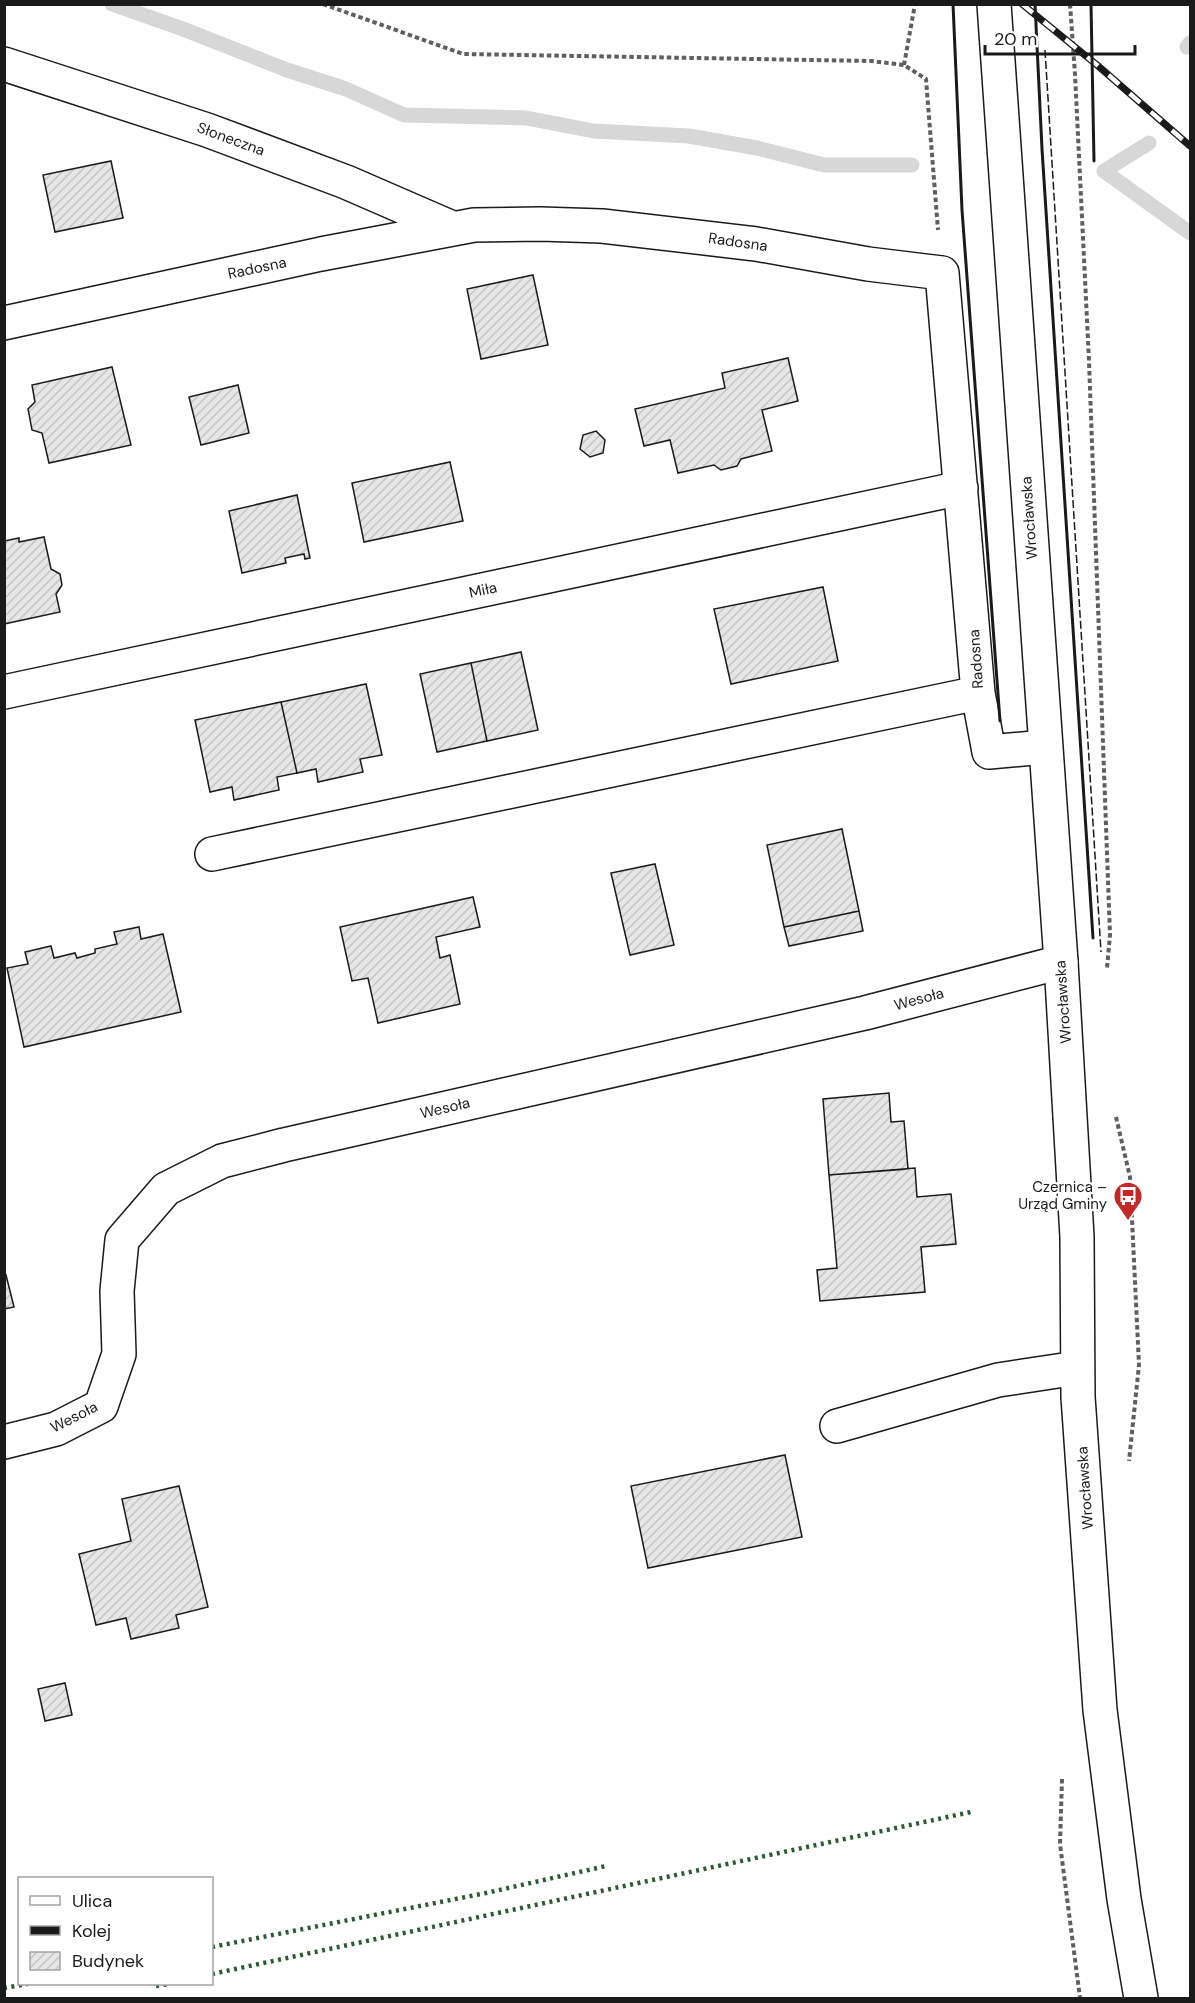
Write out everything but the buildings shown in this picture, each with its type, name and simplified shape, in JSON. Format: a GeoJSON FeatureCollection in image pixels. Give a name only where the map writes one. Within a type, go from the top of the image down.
{"type":"FeatureCollection","features":[{"type":"Feature","properties":{"kind":"street","name":"Wrocławska"},"geometry":{"type":"LineString","coordinates":[[994,4],[1061,962],[1077,1237],[1077,1368],[1100,1710],[1124,1899],[1141,1998]]}},
{"type":"Feature","properties":{"kind":"street","name":"Słoneczna"},"geometry":{"type":"LineString","coordinates":[[4,64],[218,134],[346,182],[452,228]]}},
{"type":"Feature","properties":{"kind":"street","name":"Radosna"},"geometry":{"type":"LineString","coordinates":[[4,322],[321,254],[474,225],[602,226],[756,244],[868,264],[942,273],[978,693],[989,752],[1046,747]]}},
{"type":"Feature","properties":{"kind":"street","name":"Miła"},"geometry":{"type":"LineString","coordinates":[[4,692],[961,488]]}},
{"type":"Feature","properties":{"kind":"street"},"geometry":{"type":"LineString","coordinates":[[212,854],[978,693]]}},
{"type":"Feature","properties":{"kind":"street","name":"Wesoła"},"geometry":{"type":"LineString","coordinates":[[4,1442],[56,1429],[101,1406],[119,1354],[117,1291],[122,1240],[165,1189],[222,1161],[284,1144],[865,1013],[1061,962]]}},
{"type":"Feature","properties":{"kind":"street"},"geometry":{"type":"LineString","coordinates":[[837,1426],[998,1380],[1077,1368]]}},
{"type":"Feature","properties":{"kind":"path"},"geometry":{"type":"LineString","coordinates":[[323,4],[463,54],[871,61],[904,65],[926,79],[942,273]]}},
{"type":"Feature","properties":{"kind":"path"},"geometry":{"type":"LineString","coordinates":[[904,65],[915,4]]}},
{"type":"Feature","properties":{"kind":"path"},"geometry":{"type":"LineString","coordinates":[[1070,4],[1089,361],[1110,935],[1107,969]]}},
{"type":"Feature","properties":{"kind":"path"},"geometry":{"type":"LineString","coordinates":[[1113,1108],[1131,1177],[1139,1365],[1128,1470]]}},
{"type":"Feature","properties":{"kind":"waterway"},"geometry":{"type":"LineString","coordinates":[[112,4],[287,70],[346,89],[404,115],[526,118],[594,131],[689,136],[757,148],[824,165],[912,165]]}},
{"type":"Feature","properties":{"kind":"waterway"},"geometry":{"type":"LineString","coordinates":[[1187,47],[1190,43]]}},
{"type":"Feature","properties":{"kind":"waterway"},"geometry":{"type":"LineString","coordinates":[[1149,143],[1104,171],[1190,233]]}},
{"type":"Feature","properties":{"kind":"railway"},"geometry":{"type":"LineString","coordinates":[[1022,4],[1097,65],[1190,146]]}},
{"type":"Feature","properties":{"kind":"hedge"},"geometry":{"type":"LineString","coordinates":[[213,1974],[971,1812]]}},
{"type":"Feature","properties":{"kind":"hedge"},"geometry":{"type":"LineString","coordinates":[[213,1947],[486,1893],[606,1866]]}},
{"type":"Feature","properties":{"kind":"hedge"},"geometry":{"type":"LineString","coordinates":[[4,1988],[22,1985]]}},
{"type":"Feature","properties":{"kind":"hedge"},"geometry":{"type":"LineString","coordinates":[[156,1986],[162,1985]]}},
{"type":"Feature","properties":{"kind":"fence"},"geometry":{"type":"LineString","coordinates":[[1045,50],[1101,952]]}},
{"type":"Feature","properties":{"kind":"wall"},"geometry":{"type":"LineString","coordinates":[[953,4],[962,210],[1000,721]]}},
{"type":"Feature","properties":{"kind":"wall"},"geometry":{"type":"LineString","coordinates":[[1035,4],[1042,149],[1093,938]]}},
{"type":"Feature","properties":{"kind":"wall"},"geometry":{"type":"LineString","coordinates":[[1091,4],[1094,161]]}},
{"type":"Feature","properties":{"kind":"place","name":"Czernica – Urząd Gminy"},"geometry":{"type":"Point","coordinates":[1128,1222]}}]}
